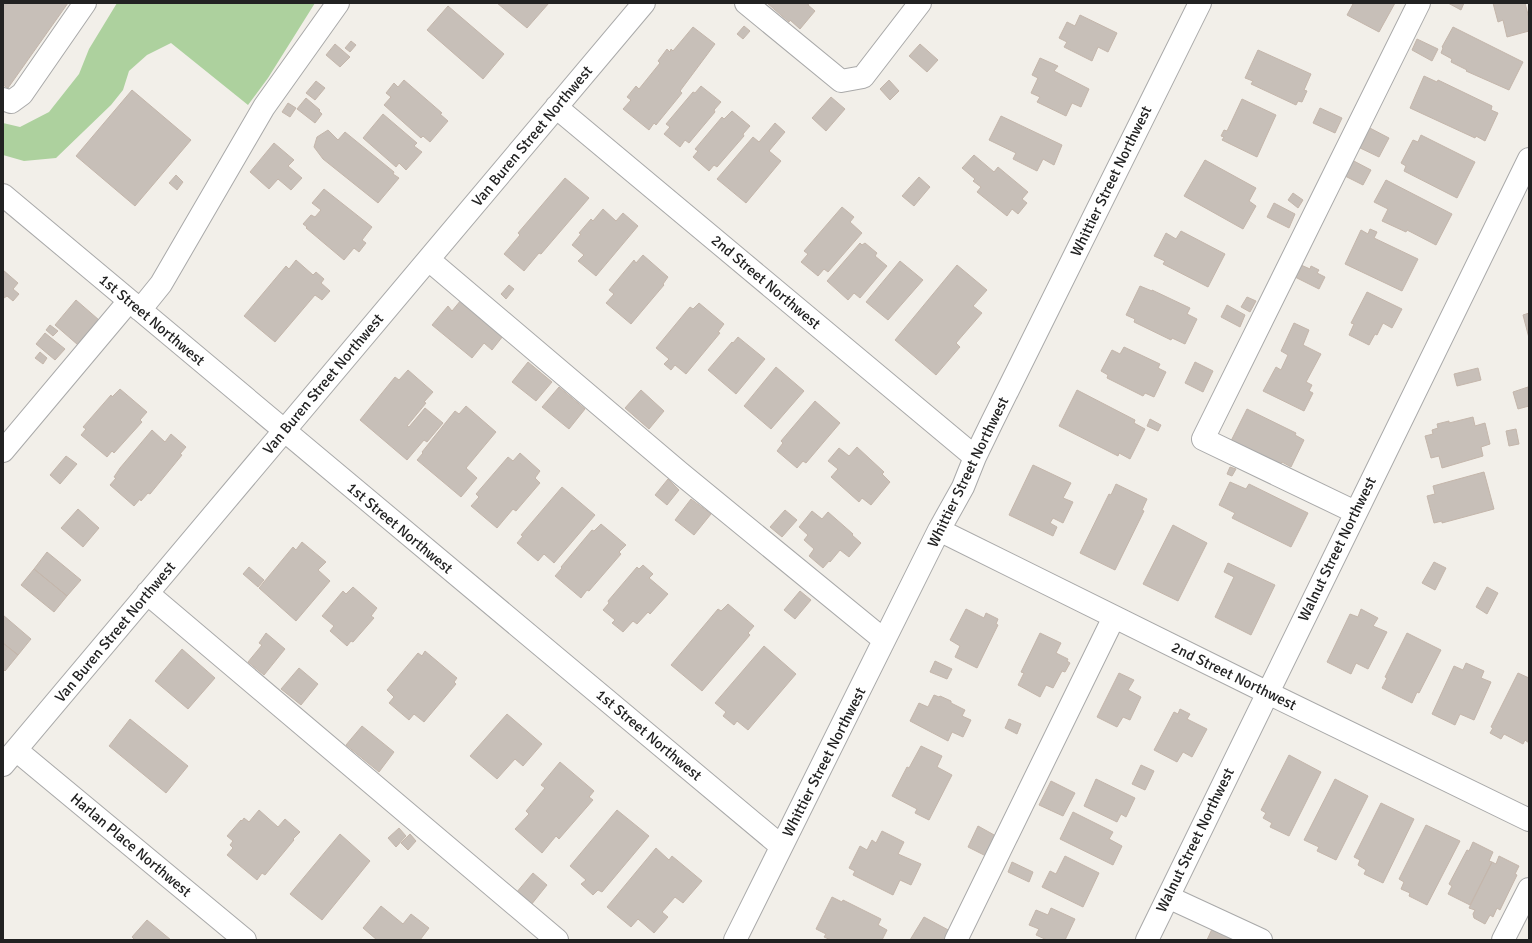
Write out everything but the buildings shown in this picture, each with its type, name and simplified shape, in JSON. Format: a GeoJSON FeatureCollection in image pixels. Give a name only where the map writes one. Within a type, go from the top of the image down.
{"type":"FeatureCollection","features":[{"type":"Feature","properties":{"kind":"street"},"geometry":{"type":"LineString","coordinates":[[3,98],[11,102],[22,94],[85,3]]}},
{"type":"Feature","properties":{"kind":"street"},"geometry":{"type":"LineString","coordinates":[[3,451],[135,306],[161,284],[264,107],[338,3]]}},
{"type":"Feature","properties":{"kind":"street","name":"Van Buren Street Northwest"},"geometry":{"type":"LineString","coordinates":[[10,758],[283,431],[429,260],[644,3]]}},
{"type":"Feature","properties":{"kind":"street"},"geometry":{"type":"LineString","coordinates":[[746,3],[841,81],[863,77],[920,3]]}},
{"type":"Feature","properties":{"kind":"street","name":"Whittier Street Northwest"},"geometry":{"type":"LineString","coordinates":[[735,940],[939,530],[963,487],[975,457],[1200,3]]}},
{"type":"Feature","properties":{"kind":"street"},"geometry":{"type":"LineString","coordinates":[[1355,512],[1203,439],[1419,3]]}},
{"type":"Feature","properties":{"kind":"street","name":"2nd Street Northwest"},"geometry":{"type":"LineString","coordinates":[[556,107],[975,457]]}},
{"type":"Feature","properties":{"kind":"street","name":"Walnut Street Northwest"},"geometry":{"type":"LineString","coordinates":[[1147,940],[1355,512],[1529,159]]}},
{"type":"Feature","properties":{"kind":"street","name":"1st Street Northwest"},"geometry":{"type":"LineString","coordinates":[[3,194],[283,431],[781,846]]}},
{"type":"Feature","properties":{"kind":"street"},"geometry":{"type":"LineString","coordinates":[[429,260],[680,473],[884,640]]}},
{"type":"Feature","properties":{"kind":"street","name":"2nd Street Northwest"},"geometry":{"type":"LineString","coordinates":[[939,530],[1529,820]]}},
{"type":"Feature","properties":{"kind":"street"},"geometry":{"type":"LineString","coordinates":[[148,593],[557,940]]}},
{"type":"Feature","properties":{"kind":"street"},"geometry":{"type":"LineString","coordinates":[[956,940],[1114,617]]}},
{"type":"Feature","properties":{"kind":"street","name":"Harlan Place Northwest"},"geometry":{"type":"LineString","coordinates":[[10,758],[245,940]]}},
{"type":"Feature","properties":{"kind":"street"},"geometry":{"type":"LineString","coordinates":[[1503,940],[1529,889]]}},
{"type":"Feature","properties":{"kind":"street"},"geometry":{"type":"LineString","coordinates":[[1168,897],[1261,940]]}},
{"type":"Feature","properties":{"kind":"green space"},"geometry":{"type":"Polygon","coordinates":[[[117,3],[315,3],[268,78],[248,105],[171,43],[147,55],[129,71],[123,90],[111,105],[56,158],[24,161],[3,155],[3,123],[20,127],[49,112],[79,74],[89,49],[117,3]]]}}]}
